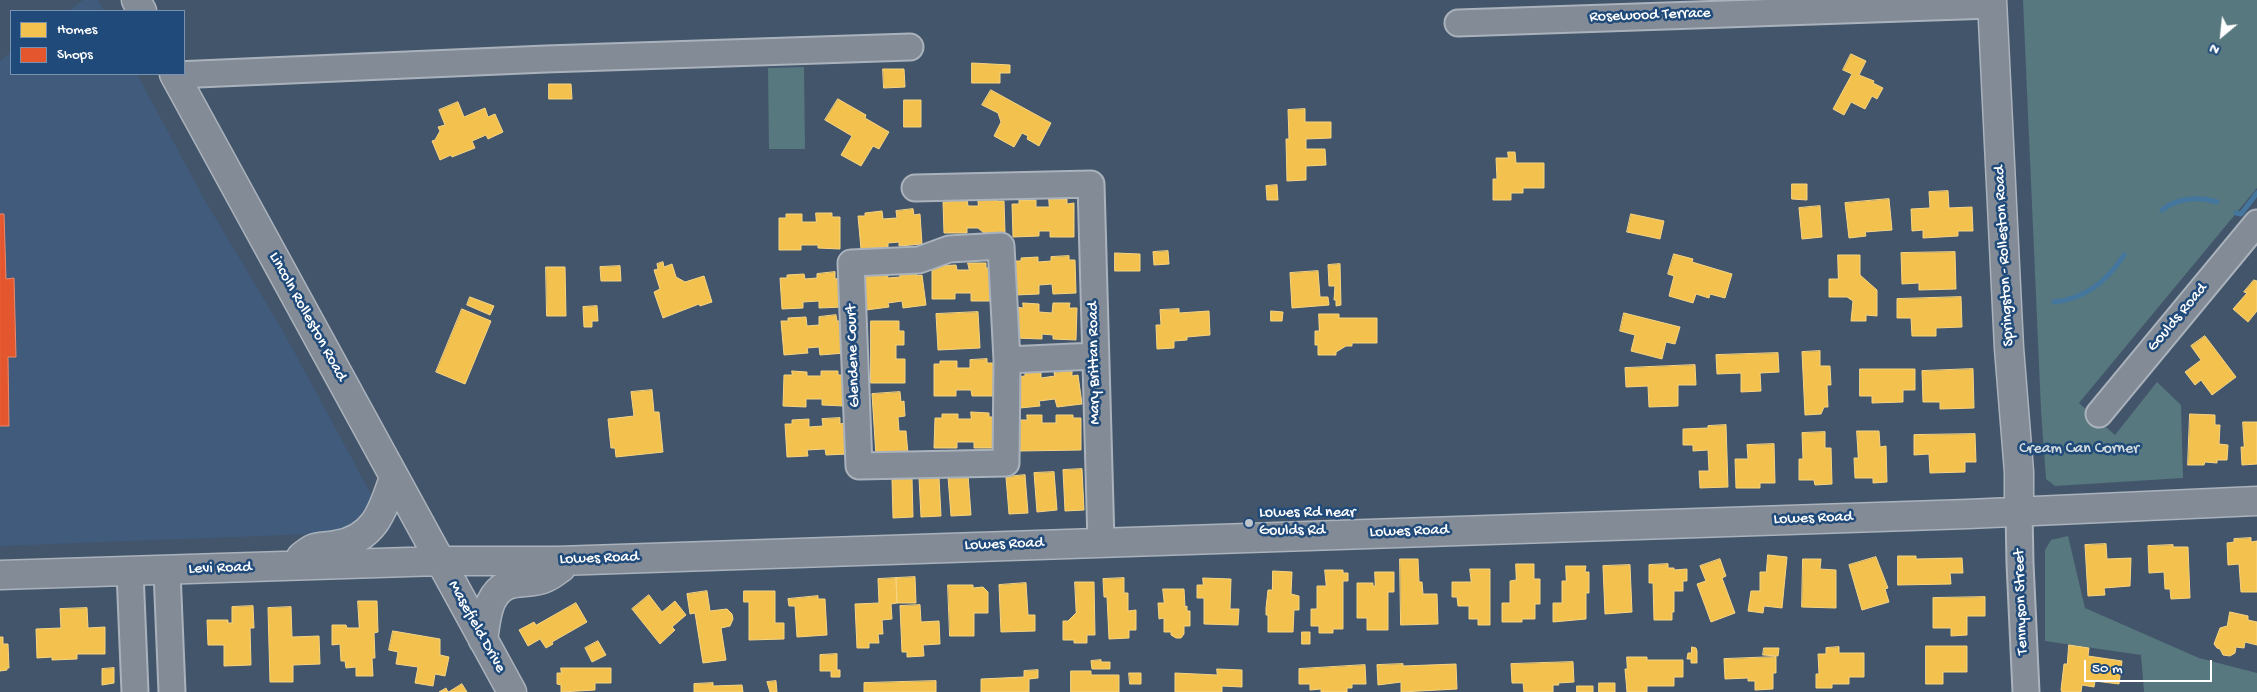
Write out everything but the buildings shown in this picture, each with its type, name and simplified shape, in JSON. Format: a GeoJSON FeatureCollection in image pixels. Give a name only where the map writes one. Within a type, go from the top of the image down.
{"type":"FeatureCollection","features":[{"type":"Feature","properties":{"kind":"main road","name":"Springston - Rolleston Road"},"geometry":{"type":"LineString","coordinates":[[1992,2],[2009,348],[2019,472],[2019,512]]}},
{"type":"Feature","properties":{"kind":"main road","name":"Lincoln Rolleston Road"},"geometry":{"type":"LineString","coordinates":[[175,75],[440,562]]}},
{"type":"Feature","properties":{"kind":"main road"},"geometry":{"type":"LineString","coordinates":[[290,566],[313,547],[351,542],[363,536],[376,521],[383,508],[394,477]]}},
{"type":"Feature","properties":{"kind":"main road","name":"Lowes Road"},"geometry":{"type":"LineString","coordinates":[[440,562],[573,560],[2019,512],[2257,502]]}},
{"type":"Feature","properties":{"kind":"main road"},"geometry":{"type":"LineString","coordinates":[[483,640],[490,602],[506,585],[518,581],[544,579],[573,560]]}},
{"type":"Feature","properties":{"kind":"main road","name":"Levi Road"},"geometry":{"type":"LineString","coordinates":[[0,575],[440,562]]}},
{"type":"Feature","properties":{"kind":"main road","name":"Masefield Drive"},"geometry":{"type":"LineString","coordinates":[[440,562],[512,692]]}},
{"type":"Feature","properties":{"kind":"street","name":"Rosewood Terrace"},"geometry":{"type":"LineString","coordinates":[[1458,23],[1488,11],[1992,2]]}},
{"type":"Feature","properties":{"kind":"street"},"geometry":{"type":"LineString","coordinates":[[185,75],[546,59],[910,47]]}},
{"type":"Feature","properties":{"kind":"street","name":"Mary Brittan Road"},"geometry":{"type":"LineString","coordinates":[[915,188],[1090,184],[1101,542]]}},
{"type":"Feature","properties":{"kind":"street","name":"Goulds Road"},"geometry":{"type":"LineString","coordinates":[[2099,414],[2257,223]]}},
{"type":"Feature","properties":{"kind":"street","name":"Glendene Court"},"geometry":{"type":"LineString","coordinates":[[1001,246],[1007,360],[1006,463],[859,466],[850,263],[919,260],[949,249],[1001,246]]}},
{"type":"Feature","properties":{"kind":"street"},"geometry":{"type":"LineString","coordinates":[[1007,360],[1095,356]]}},
{"type":"Feature","properties":{"kind":"street","name":"Tennyson Street"},"geometry":{"type":"LineString","coordinates":[[2019,512],[2026,692]]}},
{"type":"Feature","properties":{"kind":"street"},"geometry":{"type":"LineString","coordinates":[[167,571],[172,692]]}},
{"type":"Feature","properties":{"kind":"street"},"geometry":{"type":"LineString","coordinates":[[130,572],[135,692]]}},
{"type":"Feature","properties":{"kind":"shaded area"},"geometry":{"type":"Polygon","coordinates":[[[83,0],[98,0],[103,10],[69,10],[83,0]]]}},
{"type":"Feature","properties":{"kind":"shaded area"},"geometry":{"type":"Polygon","coordinates":[[[10,53],[10,75],[138,75],[203,197],[284,333],[391,531],[0,546],[0,61],[10,53]]]}},
{"type":"Feature","properties":{"kind":"green space","name":"Cream Can Corner"},"geometry":{"type":"Polygon","coordinates":[[[2023,0],[2257,0],[2257,188],[2079,403],[2115,435],[2157,382],[2181,405],[2183,478],[2055,486],[2046,479],[2041,410],[2023,0]]]}},
{"type":"Feature","properties":{"kind":"green space"},"geometry":{"type":"Polygon","coordinates":[[[804,67],[805,149],[769,149],[768,68],[804,67]]]}},
{"type":"Feature","properties":{"kind":"green space"},"geometry":{"type":"Polygon","coordinates":[[[2068,536],[2085,608],[2199,658],[2257,673],[2257,692],[2144,692],[2141,655],[2045,641],[2045,550],[2051,540],[2068,536]]]}},
{"type":"Feature","properties":{"kind":"waterway"},"geometry":{"type":"LineString","coordinates":[[2236,213],[2241,214],[2257,193]]}},
{"type":"Feature","properties":{"kind":"waterway"},"geometry":{"type":"LineString","coordinates":[[2162,210],[2188,199],[2203,199],[2217,202]]}},
{"type":"Feature","properties":{"kind":"waterway"},"geometry":{"type":"LineString","coordinates":[[2054,302],[2076,297],[2095,287],[2111,272],[2124,255]]}},
{"type":"Feature","properties":{"kind":"place","name":"Lowes Rd near Goulds Rd"},"geometry":{"type":"Point","coordinates":[1249,523]}}]}
